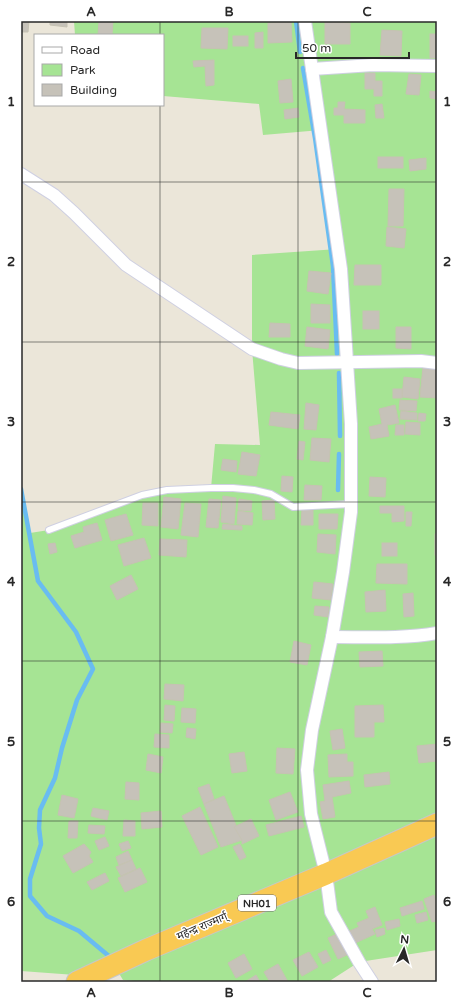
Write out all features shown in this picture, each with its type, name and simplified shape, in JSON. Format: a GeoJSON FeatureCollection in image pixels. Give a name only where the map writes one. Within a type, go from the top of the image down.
{"type":"FeatureCollection","features":[{"type":"Feature","properties":{"kind":"highway","name":"महेन्द्र राज्मार्ग्"},"geometry":{"type":"LineString","coordinates":[[77,982],[146,950],[326,874],[437,824]]}},
{"type":"Feature","properties":{"kind":"street"},"geometry":{"type":"LineString","coordinates":[[305,21],[341,269],[351,424],[351,512],[332,638],[312,730],[307,770],[311,814],[326,874],[331,912],[372,982]]}},
{"type":"Feature","properties":{"kind":"street"},"geometry":{"type":"LineString","coordinates":[[312,69],[373,65],[437,66]]}},
{"type":"Feature","properties":{"kind":"street"},"geometry":{"type":"LineString","coordinates":[[21,174],[54,195],[74,212],[126,265],[252,348],[281,359],[298,363],[421,361],[437,363]]}},
{"type":"Feature","properties":{"kind":"street"},"geometry":{"type":"LineString","coordinates":[[332,638],[427,635],[437,633]]}},
{"type":"Feature","properties":{"kind":"lane"},"geometry":{"type":"LineString","coordinates":[[49,530],[142,495],[167,490],[233,488],[254,490],[271,494],[293,507],[351,504]]}},
{"type":"Feature","properties":{"kind":"green space"},"geometry":{"type":"Polygon","coordinates":[[[74,21],[437,21],[437,950],[359,962],[328,982],[147,982],[123,980],[114,965],[89,976],[21,971],[21,489],[30,533],[49,530],[142,495],[211,488],[215,444],[260,445],[252,349],[252,255],[338,249],[321,130],[263,135],[259,104],[164,96],[164,34],[75,34],[74,21]]]}},
{"type":"Feature","properties":{"kind":"building"},"geometry":{"type":"Polygon","coordinates":[[[21,21],[29,21],[28,32],[21,32],[21,21]]]}},
{"type":"Feature","properties":{"kind":"building"},"geometry":{"type":"Polygon","coordinates":[[[50,21],[67,21],[67,27],[50,25],[50,21]]]}},
{"type":"Feature","properties":{"kind":"building"},"geometry":{"type":"Polygon","coordinates":[[[99,21],[113,21],[112,34],[98,34],[99,21]]]}},
{"type":"Feature","properties":{"kind":"building"},"geometry":{"type":"Polygon","coordinates":[[[291,22],[292,42],[268,43],[268,23],[291,22]]]}},
{"type":"Feature","properties":{"kind":"building"},"geometry":{"type":"Polygon","coordinates":[[[325,22],[350,23],[350,44],[325,44],[325,22]]]}},
{"type":"Feature","properties":{"kind":"building"},"geometry":{"type":"Polygon","coordinates":[[[202,28],[228,28],[227,49],[201,48],[202,28]]]}},
{"type":"Feature","properties":{"kind":"building"},"geometry":{"type":"Polygon","coordinates":[[[382,30],[402,31],[401,56],[380,55],[382,30]]]}},
{"type":"Feature","properties":{"kind":"building"},"geometry":{"type":"Polygon","coordinates":[[[263,32],[263,48],[255,48],[255,33],[263,32]]]}},
{"type":"Feature","properties":{"kind":"building"},"geometry":{"type":"Polygon","coordinates":[[[430,34],[437,34],[437,58],[430,58],[430,34]]]}},
{"type":"Feature","properties":{"kind":"building"},"geometry":{"type":"Polygon","coordinates":[[[233,36],[248,36],[248,46],[233,46],[233,36]]]}},
{"type":"Feature","properties":{"kind":"building"},"geometry":{"type":"Polygon","coordinates":[[[214,60],[214,85],[206,86],[205,66],[194,67],[193,61],[214,60]]]}},
{"type":"Feature","properties":{"kind":"building"},"geometry":{"type":"Polygon","coordinates":[[[365,73],[375,73],[375,81],[382,81],[382,96],[374,96],[374,89],[365,89],[365,73]]]}},
{"type":"Feature","properties":{"kind":"building"},"geometry":{"type":"Polygon","coordinates":[[[409,74],[421,75],[419,95],[406,94],[409,74]]]}},
{"type":"Feature","properties":{"kind":"building"},"geometry":{"type":"Polygon","coordinates":[[[291,79],[293,102],[280,103],[278,81],[291,79]]]}},
{"type":"Feature","properties":{"kind":"building"},"geometry":{"type":"Polygon","coordinates":[[[430,91],[437,92],[437,99],[430,98],[430,91]]]}},
{"type":"Feature","properties":{"kind":"building"},"geometry":{"type":"Polygon","coordinates":[[[338,102],[345,102],[344,109],[365,110],[365,123],[344,123],[344,115],[334,115],[334,108],[338,108],[338,102]]]}},
{"type":"Feature","properties":{"kind":"building"},"geometry":{"type":"Polygon","coordinates":[[[382,104],[384,118],[376,118],[375,105],[382,104]]]}},
{"type":"Feature","properties":{"kind":"building"},"geometry":{"type":"Polygon","coordinates":[[[298,108],[299,117],[285,119],[284,110],[298,108]]]}},
{"type":"Feature","properties":{"kind":"building"},"geometry":{"type":"Polygon","coordinates":[[[378,157],[403,157],[403,168],[378,168],[378,157]]]}},
{"type":"Feature","properties":{"kind":"building"},"geometry":{"type":"Polygon","coordinates":[[[426,158],[426,169],[410,171],[409,160],[426,158]]]}},
{"type":"Feature","properties":{"kind":"building"},"geometry":{"type":"Polygon","coordinates":[[[389,189],[404,189],[403,226],[388,226],[389,189]]]}},
{"type":"Feature","properties":{"kind":"building"},"geometry":{"type":"Polygon","coordinates":[[[387,227],[406,229],[404,248],[386,246],[387,227]]]}},
{"type":"Feature","properties":{"kind":"building"},"geometry":{"type":"Polygon","coordinates":[[[355,265],[381,265],[381,285],[354,285],[355,265]]]}},
{"type":"Feature","properties":{"kind":"building"},"geometry":{"type":"Polygon","coordinates":[[[309,271],[331,273],[328,294],[307,291],[309,271]]]}},
{"type":"Feature","properties":{"kind":"building"},"geometry":{"type":"Polygon","coordinates":[[[311,304],[330,305],[330,323],[311,323],[311,304]]]}},
{"type":"Feature","properties":{"kind":"building"},"geometry":{"type":"Polygon","coordinates":[[[363,311],[379,311],[379,329],[363,329],[363,311]]]}},
{"type":"Feature","properties":{"kind":"building"},"geometry":{"type":"Polygon","coordinates":[[[270,323],[290,324],[290,337],[269,337],[270,323]]]}},
{"type":"Feature","properties":{"kind":"building"},"geometry":{"type":"Polygon","coordinates":[[[307,327],[330,330],[328,349],[305,346],[307,327]]]}},
{"type":"Feature","properties":{"kind":"building"},"geometry":{"type":"Polygon","coordinates":[[[396,327],[411,327],[411,349],[396,348],[396,327]]]}},
{"type":"Feature","properties":{"kind":"building"},"geometry":{"type":"Polygon","coordinates":[[[423,367],[437,368],[437,398],[420,397],[423,367]]]}},
{"type":"Feature","properties":{"kind":"building"},"geometry":{"type":"Polygon","coordinates":[[[404,377],[420,379],[418,399],[402,397],[404,377]]]}},
{"type":"Feature","properties":{"kind":"building"},"geometry":{"type":"Polygon","coordinates":[[[393,389],[402,389],[402,398],[393,398],[393,389]]]}},
{"type":"Feature","properties":{"kind":"building"},"geometry":{"type":"Polygon","coordinates":[[[400,400],[417,401],[416,411],[399,410],[400,400]]]}},
{"type":"Feature","properties":{"kind":"building"},"geometry":{"type":"Polygon","coordinates":[[[306,403],[319,405],[316,430],[304,429],[306,403]]]}},
{"type":"Feature","properties":{"kind":"building"},"geometry":{"type":"Polygon","coordinates":[[[395,405],[399,423],[387,425],[389,436],[371,439],[369,427],[382,424],[379,409],[395,405]]]}},
{"type":"Feature","properties":{"kind":"building"},"geometry":{"type":"Polygon","coordinates":[[[401,411],[417,413],[417,420],[400,419],[401,411]]]}},
{"type":"Feature","properties":{"kind":"building"},"geometry":{"type":"Polygon","coordinates":[[[271,412],[300,415],[298,429],[269,425],[271,412]]]}},
{"type":"Feature","properties":{"kind":"building"},"geometry":{"type":"Polygon","coordinates":[[[419,413],[426,414],[425,421],[418,421],[419,413]]]}},
{"type":"Feature","properties":{"kind":"building"},"geometry":{"type":"Polygon","coordinates":[[[406,422],[420,423],[420,435],[405,434],[406,422]]]}},
{"type":"Feature","properties":{"kind":"building"},"geometry":{"type":"Polygon","coordinates":[[[396,425],[404,425],[404,435],[395,435],[396,425]]]}},
{"type":"Feature","properties":{"kind":"building"},"geometry":{"type":"Polygon","coordinates":[[[312,438],[331,439],[329,462],[310,460],[312,438]]]}},
{"type":"Feature","properties":{"kind":"building"},"geometry":{"type":"Polygon","coordinates":[[[299,441],[305,442],[303,460],[297,459],[299,441]]]}},
{"type":"Feature","properties":{"kind":"building"},"geometry":{"type":"Polygon","coordinates":[[[242,452],[260,455],[256,476],[238,474],[242,452]]]}},
{"type":"Feature","properties":{"kind":"building"},"geometry":{"type":"Polygon","coordinates":[[[223,459],[237,461],[236,472],[221,470],[223,459]]]}},
{"type":"Feature","properties":{"kind":"building"},"geometry":{"type":"Polygon","coordinates":[[[282,476],[293,477],[292,492],[281,491],[282,476]]]}},
{"type":"Feature","properties":{"kind":"building"},"geometry":{"type":"Polygon","coordinates":[[[370,477],[386,478],[385,497],[369,496],[370,477]]]}},
{"type":"Feature","properties":{"kind":"building"},"geometry":{"type":"Polygon","coordinates":[[[305,485],[322,486],[321,500],[304,500],[305,485]]]}},
{"type":"Feature","properties":{"kind":"building"},"geometry":{"type":"Polygon","coordinates":[[[223,496],[236,498],[234,524],[221,522],[223,496]]]}},
{"type":"Feature","properties":{"kind":"building"},"geometry":{"type":"Polygon","coordinates":[[[164,497],[181,499],[178,529],[161,527],[164,497]]]}},
{"type":"Feature","properties":{"kind":"building"},"geometry":{"type":"Polygon","coordinates":[[[209,499],[221,500],[218,528],[206,527],[209,499]]]}},
{"type":"Feature","properties":{"kind":"building"},"geometry":{"type":"Polygon","coordinates":[[[239,499],[252,501],[251,511],[238,510],[239,499]]]}},
{"type":"Feature","properties":{"kind":"building"},"geometry":{"type":"Polygon","coordinates":[[[274,500],[275,519],[263,520],[262,501],[274,500]]]}},
{"type":"Feature","properties":{"kind":"building"},"geometry":{"type":"Polygon","coordinates":[[[143,503],[158,503],[158,526],[142,525],[143,503]]]}},
{"type":"Feature","properties":{"kind":"building"},"geometry":{"type":"Polygon","coordinates":[[[185,503],[201,504],[198,537],[181,535],[185,503]]]}},
{"type":"Feature","properties":{"kind":"building"},"geometry":{"type":"Polygon","coordinates":[[[380,506],[404,506],[404,521],[392,522],[392,513],[380,513],[380,506]]]}},
{"type":"Feature","properties":{"kind":"building"},"geometry":{"type":"Polygon","coordinates":[[[302,509],[313,510],[313,525],[301,525],[302,509]]]}},
{"type":"Feature","properties":{"kind":"building"},"geometry":{"type":"Polygon","coordinates":[[[238,511],[253,513],[252,525],[237,524],[238,511]]]}},
{"type":"Feature","properties":{"kind":"building"},"geometry":{"type":"Polygon","coordinates":[[[406,512],[412,512],[411,526],[406,526],[406,512]]]}},
{"type":"Feature","properties":{"kind":"building"},"geometry":{"type":"Polygon","coordinates":[[[126,514],[133,535],[111,541],[105,520],[126,514]]]}},
{"type":"Feature","properties":{"kind":"building"},"geometry":{"type":"Polygon","coordinates":[[[319,514],[338,514],[337,529],[319,529],[319,514]]]}},
{"type":"Feature","properties":{"kind":"building"},"geometry":{"type":"Polygon","coordinates":[[[97,523],[102,540],[75,548],[71,536],[84,532],[83,527],[97,523]]]}},
{"type":"Feature","properties":{"kind":"building"},"geometry":{"type":"Polygon","coordinates":[[[223,524],[242,526],[242,530],[222,529],[223,524]]]}},
{"type":"Feature","properties":{"kind":"building"},"geometry":{"type":"Polygon","coordinates":[[[318,534],[336,535],[335,554],[317,552],[318,534]]]}},
{"type":"Feature","properties":{"kind":"building"},"geometry":{"type":"Polygon","coordinates":[[[435,534],[437,534],[437,555],[435,555],[435,534]]]}},
{"type":"Feature","properties":{"kind":"building"},"geometry":{"type":"Polygon","coordinates":[[[144,538],[151,558],[124,566],[118,545],[144,538]]]}},
{"type":"Feature","properties":{"kind":"building"},"geometry":{"type":"Polygon","coordinates":[[[160,539],[187,540],[186,557],[159,555],[160,539]]]}},
{"type":"Feature","properties":{"kind":"building"},"geometry":{"type":"Polygon","coordinates":[[[55,543],[57,552],[50,554],[48,544],[55,543]]]}},
{"type":"Feature","properties":{"kind":"building"},"geometry":{"type":"Polygon","coordinates":[[[382,543],[397,543],[397,556],[382,556],[382,543]]]}},
{"type":"Feature","properties":{"kind":"building"},"geometry":{"type":"Polygon","coordinates":[[[377,564],[407,564],[407,584],[376,583],[377,564]]]}},
{"type":"Feature","properties":{"kind":"building"},"geometry":{"type":"Polygon","coordinates":[[[131,575],[138,589],[117,600],[110,586],[131,575]]]}},
{"type":"Feature","properties":{"kind":"building"},"geometry":{"type":"Polygon","coordinates":[[[314,582],[333,584],[331,600],[312,598],[314,582]]]}},
{"type":"Feature","properties":{"kind":"building"},"geometry":{"type":"Polygon","coordinates":[[[385,590],[386,611],[366,612],[365,592],[385,590]]]}},
{"type":"Feature","properties":{"kind":"building"},"geometry":{"type":"Polygon","coordinates":[[[413,593],[414,616],[404,617],[403,594],[413,593]]]}},
{"type":"Feature","properties":{"kind":"building"},"geometry":{"type":"Polygon","coordinates":[[[315,606],[329,607],[328,617],[314,615],[315,606]]]}},
{"type":"Feature","properties":{"kind":"building"},"geometry":{"type":"Polygon","coordinates":[[[294,641],[311,645],[307,665],[290,662],[294,641]]]}},
{"type":"Feature","properties":{"kind":"building"},"geometry":{"type":"Polygon","coordinates":[[[382,651],[383,666],[360,667],[359,652],[382,651]]]}},
{"type":"Feature","properties":{"kind":"building"},"geometry":{"type":"Polygon","coordinates":[[[165,684],[184,685],[183,701],[164,699],[165,684]]]}},
{"type":"Feature","properties":{"kind":"building"},"geometry":{"type":"Polygon","coordinates":[[[165,705],[175,706],[174,721],[164,720],[165,705]]]}},
{"type":"Feature","properties":{"kind":"building"},"geometry":{"type":"Polygon","coordinates":[[[383,705],[384,722],[374,722],[374,737],[355,737],[355,706],[383,705]]]}},
{"type":"Feature","properties":{"kind":"building"},"geometry":{"type":"Polygon","coordinates":[[[182,708],[196,709],[195,723],[181,722],[182,708]]]}},
{"type":"Feature","properties":{"kind":"building"},"geometry":{"type":"Polygon","coordinates":[[[161,723],[173,724],[172,733],[160,732],[161,723]]]}},
{"type":"Feature","properties":{"kind":"building"},"geometry":{"type":"Polygon","coordinates":[[[187,728],[196,729],[195,739],[186,737],[187,728]]]}},
{"type":"Feature","properties":{"kind":"building"},"geometry":{"type":"Polygon","coordinates":[[[342,729],[345,748],[333,750],[330,731],[342,729]]]}},
{"type":"Feature","properties":{"kind":"building"},"geometry":{"type":"Polygon","coordinates":[[[155,734],[169,735],[169,748],[154,747],[155,734]]]}},
{"type":"Feature","properties":{"kind":"building"},"geometry":{"type":"Polygon","coordinates":[[[437,744],[437,761],[419,763],[417,746],[437,744]]]}},
{"type":"Feature","properties":{"kind":"building"},"geometry":{"type":"Polygon","coordinates":[[[277,748],[295,749],[293,774],[276,773],[277,748]]]}},
{"type":"Feature","properties":{"kind":"building"},"geometry":{"type":"Polygon","coordinates":[[[244,752],[247,771],[232,773],[229,754],[244,752]]]}},
{"type":"Feature","properties":{"kind":"building"},"geometry":{"type":"Polygon","coordinates":[[[148,754],[163,757],[161,773],[146,770],[148,754]]]}},
{"type":"Feature","properties":{"kind":"building"},"geometry":{"type":"Polygon","coordinates":[[[347,754],[347,762],[353,762],[353,776],[329,777],[328,755],[347,754]]]}},
{"type":"Feature","properties":{"kind":"building"},"geometry":{"type":"Polygon","coordinates":[[[389,772],[390,784],[365,787],[364,775],[389,772]]]}},
{"type":"Feature","properties":{"kind":"building"},"geometry":{"type":"Polygon","coordinates":[[[349,781],[351,793],[332,797],[335,817],[323,819],[320,802],[325,801],[323,785],[349,781]]]}},
{"type":"Feature","properties":{"kind":"building"},"geometry":{"type":"Polygon","coordinates":[[[126,782],[139,783],[139,800],[125,799],[126,782]]]}},
{"type":"Feature","properties":{"kind":"building"},"geometry":{"type":"Polygon","coordinates":[[[209,784],[214,799],[204,804],[198,788],[209,784]]]}},
{"type":"Feature","properties":{"kind":"building"},"geometry":{"type":"Polygon","coordinates":[[[290,792],[298,812],[276,820],[269,800],[290,792]]]}},
{"type":"Feature","properties":{"kind":"building"},"geometry":{"type":"Polygon","coordinates":[[[62,795],[78,799],[74,818],[58,815],[62,795]]]}},
{"type":"Feature","properties":{"kind":"building"},"geometry":{"type":"Polygon","coordinates":[[[224,796],[242,840],[221,847],[204,804],[224,796]]]}},
{"type":"Feature","properties":{"kind":"building"},"geometry":{"type":"Polygon","coordinates":[[[200,807],[218,847],[201,855],[182,816],[200,807]]]}},
{"type":"Feature","properties":{"kind":"building"},"geometry":{"type":"Polygon","coordinates":[[[93,808],[109,811],[107,820],[91,816],[93,808]]]}},
{"type":"Feature","properties":{"kind":"building"},"geometry":{"type":"Polygon","coordinates":[[[161,811],[162,827],[142,829],[141,813],[161,811]]]}},
{"type":"Feature","properties":{"kind":"building"},"geometry":{"type":"Polygon","coordinates":[[[301,816],[304,827],[269,836],[266,825],[301,816]]]}},
{"type":"Feature","properties":{"kind":"building"},"geometry":{"type":"Polygon","coordinates":[[[251,819],[259,836],[242,844],[242,840],[234,827],[251,819]]]}},
{"type":"Feature","properties":{"kind":"building"},"geometry":{"type":"Polygon","coordinates":[[[124,820],[135,821],[135,836],[123,836],[124,820]]]}},
{"type":"Feature","properties":{"kind":"building"},"geometry":{"type":"Polygon","coordinates":[[[69,821],[78,821],[77,838],[68,838],[69,821]]]}},
{"type":"Feature","properties":{"kind":"building"},"geometry":{"type":"Polygon","coordinates":[[[89,825],[105,826],[104,834],[88,833],[89,825]]]}},
{"type":"Feature","properties":{"kind":"building"},"geometry":{"type":"Polygon","coordinates":[[[105,837],[109,846],[99,850],[95,841],[105,837]]]}},
{"type":"Feature","properties":{"kind":"building"},"geometry":{"type":"Polygon","coordinates":[[[128,841],[131,848],[122,851],[119,844],[128,841]]]}},
{"type":"Feature","properties":{"kind":"building"},"geometry":{"type":"Polygon","coordinates":[[[84,844],[91,852],[89,856],[93,862],[73,873],[63,856],[84,844]]]}},
{"type":"Feature","properties":{"kind":"building"},"geometry":{"type":"Polygon","coordinates":[[[240,844],[246,857],[240,860],[233,847],[240,844]]]}},
{"type":"Feature","properties":{"kind":"building"},"geometry":{"type":"Polygon","coordinates":[[[128,851],[132,860],[119,865],[116,857],[128,851]]]}},
{"type":"Feature","properties":{"kind":"building"},"geometry":{"type":"Polygon","coordinates":[[[132,860],[136,869],[121,876],[116,867],[132,860]]]}},
{"type":"Feature","properties":{"kind":"building"},"geometry":{"type":"Polygon","coordinates":[[[140,868],[147,882],[125,892],[118,878],[140,868]]]}},
{"type":"Feature","properties":{"kind":"building"},"geometry":{"type":"Polygon","coordinates":[[[105,873],[109,881],[92,890],[87,882],[105,873]]]}},
{"type":"Feature","properties":{"kind":"building"},"geometry":{"type":"Polygon","coordinates":[[[434,895],[437,904],[437,921],[432,922],[424,899],[434,895]]]}},
{"type":"Feature","properties":{"kind":"building"},"geometry":{"type":"Polygon","coordinates":[[[422,901],[424,909],[402,916],[400,908],[422,901]]]}},
{"type":"Feature","properties":{"kind":"building"},"geometry":{"type":"Polygon","coordinates":[[[375,907],[382,925],[372,929],[375,934],[353,944],[347,932],[359,927],[357,923],[369,918],[366,911],[375,907]]]}},
{"type":"Feature","properties":{"kind":"building"},"geometry":{"type":"Polygon","coordinates":[[[426,912],[428,920],[417,923],[415,915],[426,912]]]}},
{"type":"Feature","properties":{"kind":"building"},"geometry":{"type":"Polygon","coordinates":[[[399,919],[400,926],[387,930],[385,922],[399,919]]]}},
{"type":"Feature","properties":{"kind":"building"},"geometry":{"type":"Polygon","coordinates":[[[384,928],[385,934],[377,937],[375,930],[384,928]]]}},
{"type":"Feature","properties":{"kind":"building"},"geometry":{"type":"Polygon","coordinates":[[[339,933],[349,954],[338,959],[328,938],[339,933]]]}},
{"type":"Feature","properties":{"kind":"building"},"geometry":{"type":"Polygon","coordinates":[[[326,950],[331,960],[323,964],[318,954],[326,950]]]}},
{"type":"Feature","properties":{"kind":"building"},"geometry":{"type":"Polygon","coordinates":[[[309,952],[318,967],[302,976],[293,960],[309,952]]]}},
{"type":"Feature","properties":{"kind":"building"},"geometry":{"type":"Polygon","coordinates":[[[244,954],[252,969],[236,978],[228,963],[244,954]]]}},
{"type":"Feature","properties":{"kind":"building"},"geometry":{"type":"Polygon","coordinates":[[[278,964],[288,982],[270,982],[264,972],[278,964]]]}},
{"type":"Feature","properties":{"kind":"building"},"geometry":{"type":"Polygon","coordinates":[[[256,975],[260,982],[245,982],[256,975]]]}},
{"type":"Feature","properties":{"kind":"waterway"},"geometry":{"type":"LineString","coordinates":[[296,21],[300,52]]}},
{"type":"Feature","properties":{"kind":"waterway"},"geometry":{"type":"LineString","coordinates":[[303,68],[315,138],[333,266],[337,354]]}},
{"type":"Feature","properties":{"kind":"waterway"},"geometry":{"type":"LineString","coordinates":[[339,373],[340,436]]}},
{"type":"Feature","properties":{"kind":"waterway"},"geometry":{"type":"LineString","coordinates":[[338,490],[339,454]]}},
{"type":"Feature","properties":{"kind":"waterway"},"geometry":{"type":"LineString","coordinates":[[21,489],[38,581],[76,632],[93,669],[77,700],[62,748],[55,778],[40,810],[39,828],[41,844],[30,879],[30,896],[47,916],[79,931],[110,957]]}}]}
